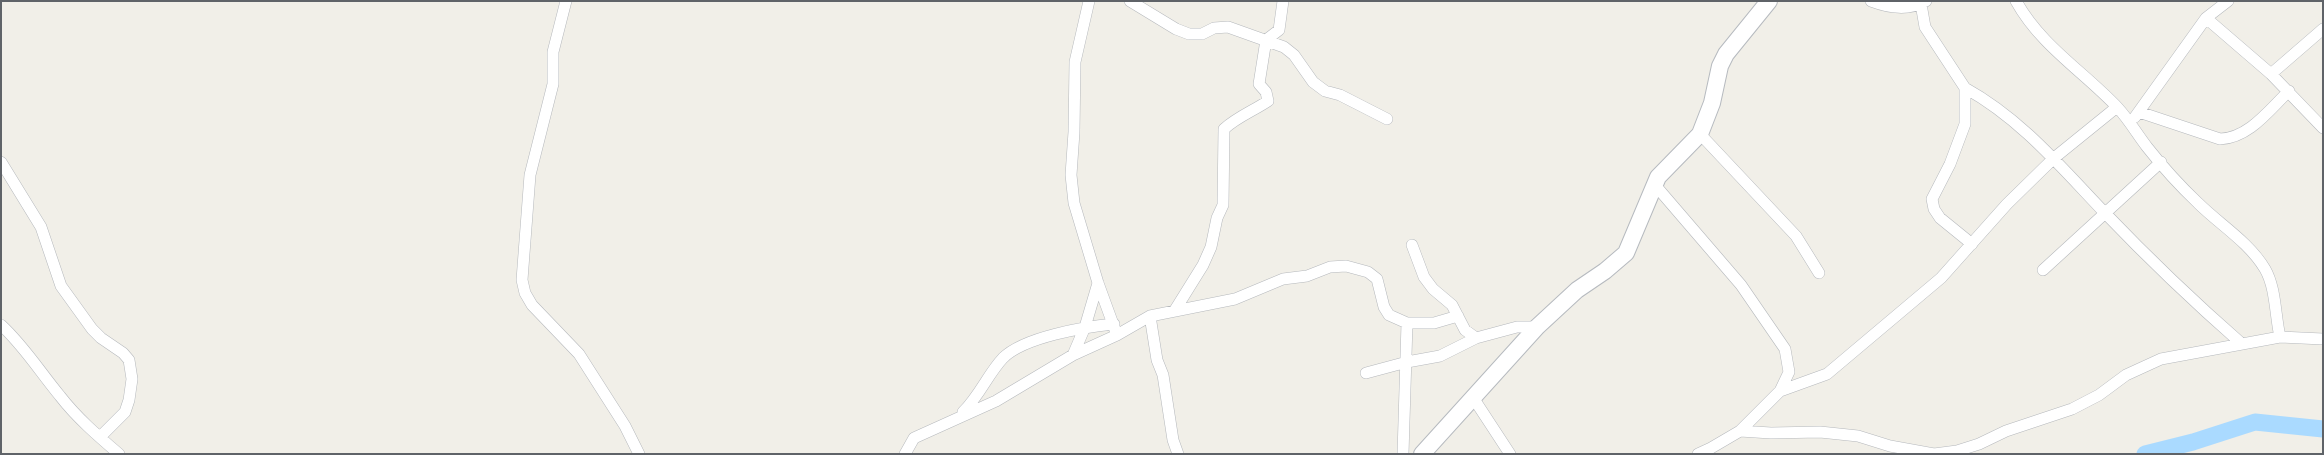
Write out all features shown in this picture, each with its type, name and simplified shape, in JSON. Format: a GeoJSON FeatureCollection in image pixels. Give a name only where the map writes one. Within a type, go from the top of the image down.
{"type":"FeatureCollection","features":[{"type":"Feature","properties":{"kind":"street"},"geometry":{"type":"LineString","coordinates":[[566,1],[553,48],[553,84],[530,175],[522,280],[525,293],[532,305],[579,354],[625,426],[639,454]]}},
{"type":"Feature","properties":{"kind":"street"},"geometry":{"type":"LineString","coordinates":[[1089,1],[1075,62],[1071,174],[1074,203],[1098,283],[1117,334]]}},
{"type":"Feature","properties":{"kind":"street"},"geometry":{"type":"LineString","coordinates":[[1130,1],[1176,29],[1189,34],[1202,34],[1214,28],[1228,27],[1284,47],[1294,55],[1313,82],[1325,91],[1340,95],[1387,119]]}},
{"type":"Feature","properties":{"kind":"street"},"geometry":{"type":"LineString","coordinates":[[1174,310],[1203,266],[1211,247],[1217,218],[1223,205],[1224,129],[1238,118],[1251,113],[1268,101],[1266,92],[1259,84],[1266,40],[1278,30],[1283,1]]}},
{"type":"Feature","properties":{"kind":"street"},"geometry":{"type":"LineString","coordinates":[[1422,454],[1472,396],[1537,327],[1577,290],[1605,271],[1626,253],[1658,177],[1668,165],[1700,134],[1712,103],[1720,66],[1726,54],[1769,1]]}},
{"type":"Feature","properties":{"kind":"street"},"geometry":{"type":"LineString","coordinates":[[1871,1],[1891,8],[1903,8],[1924,2],[1925,27],[1965,88],[1991,103],[2012,119],[2054,158],[2105,213],[2164,272],[2242,344]]}},
{"type":"Feature","properties":{"kind":"street"},"geometry":{"type":"LineString","coordinates":[[2016,1],[2026,20],[2042,39],[2117,107],[2147,146],[2197,203],[2248,248],[2264,268],[2271,288],[2280,337]]}},
{"type":"Feature","properties":{"kind":"street"},"geometry":{"type":"LineString","coordinates":[[2130,122],[2139,112],[2206,18],[2228,1]]}},
{"type":"Feature","properties":{"kind":"street"},"geometry":{"type":"LineString","coordinates":[[2206,18],[2271,74],[2323,128]]}},
{"type":"Feature","properties":{"kind":"street"},"geometry":{"type":"LineString","coordinates":[[2271,74],[2323,29]]}},
{"type":"Feature","properties":{"kind":"street"},"geometry":{"type":"LineString","coordinates":[[1965,88],[1965,124],[1958,145],[1932,200],[1934,209],[1940,218],[1972,244]]}},
{"type":"Feature","properties":{"kind":"street"},"geometry":{"type":"LineString","coordinates":[[2139,112],[2220,139],[2231,138],[2238,137],[2250,128],[2289,91]]}},
{"type":"Feature","properties":{"kind":"street"},"geometry":{"type":"LineString","coordinates":[[1780,391],[1827,374],[1941,278],[2007,204],[2054,158],[2117,107]]}},
{"type":"Feature","properties":{"kind":"street"},"geometry":{"type":"LineString","coordinates":[[1700,134],[1796,236],[1819,273]]}},
{"type":"Feature","properties":{"kind":"street"},"geometry":{"type":"LineString","coordinates":[[1,162],[41,227],[61,286],[92,329],[101,338],[120,350],[129,360],[132,379],[129,400],[125,412],[100,438]]}},
{"type":"Feature","properties":{"kind":"street"},"geometry":{"type":"LineString","coordinates":[[2043,270],[2161,162]]}},
{"type":"Feature","properties":{"kind":"street"},"geometry":{"type":"LineString","coordinates":[[1655,185],[1741,285],[1785,349],[1789,372],[1780,391],[1740,431],[1698,454]]}},
{"type":"Feature","properties":{"kind":"street"},"geometry":{"type":"LineString","coordinates":[[1412,245],[1424,277],[1433,289],[1452,305],[1465,330],[1476,338]]}},
{"type":"Feature","properties":{"kind":"street"},"geometry":{"type":"LineString","coordinates":[[905,454],[914,438],[996,401],[1073,355],[1150,316],[1235,299],[1284,279],[1307,276],[1330,268],[1346,266],[1368,272],[1377,279],[1386,311],[1389,315],[1407,323],[1434,323],[1458,316]]}},
{"type":"Feature","properties":{"kind":"street"},"geometry":{"type":"LineString","coordinates":[[1073,355],[1085,326],[1098,283]]}},
{"type":"Feature","properties":{"kind":"street"},"geometry":{"type":"LineString","coordinates":[[1150,316],[1154,347],[1165,382],[1173,440],[1178,454]]}},
{"type":"Feature","properties":{"kind":"street"},"geometry":{"type":"LineString","coordinates":[[1403,454],[1407,323]]}},
{"type":"Feature","properties":{"kind":"street"},"geometry":{"type":"LineString","coordinates":[[958,417],[976,399],[1004,358],[1020,346],[1085,326],[1114,324]]}},
{"type":"Feature","properties":{"kind":"street"},"geometry":{"type":"LineString","coordinates":[[1,325],[25,349],[72,411],[119,454]]}},
{"type":"Feature","properties":{"kind":"street"},"geometry":{"type":"LineString","coordinates":[[1366,373],[1407,362],[1440,356],[1476,338],[1517,327],[1537,327]]}},
{"type":"Feature","properties":{"kind":"street"},"geometry":{"type":"LineString","coordinates":[[2308,337],[2323,329]]}},
{"type":"Feature","properties":{"kind":"street"},"geometry":{"type":"LineString","coordinates":[[1740,431],[1770,433],[1820,432],[1858,436],[1890,446],[1934,454],[1958,451],[1979,444],[2006,431],[2072,409],[2099,395],[2126,375],[2160,359],[2280,337],[2308,337],[2323,339]]}},
{"type":"Feature","properties":{"kind":"street"},"geometry":{"type":"LineString","coordinates":[[1472,396],[1510,454]]}},
{"type":"Feature","properties":{"kind":"waterway"},"geometry":{"type":"LineString","coordinates":[[2145,454],[2193,442],[2255,422],[2323,429]]}}]}
